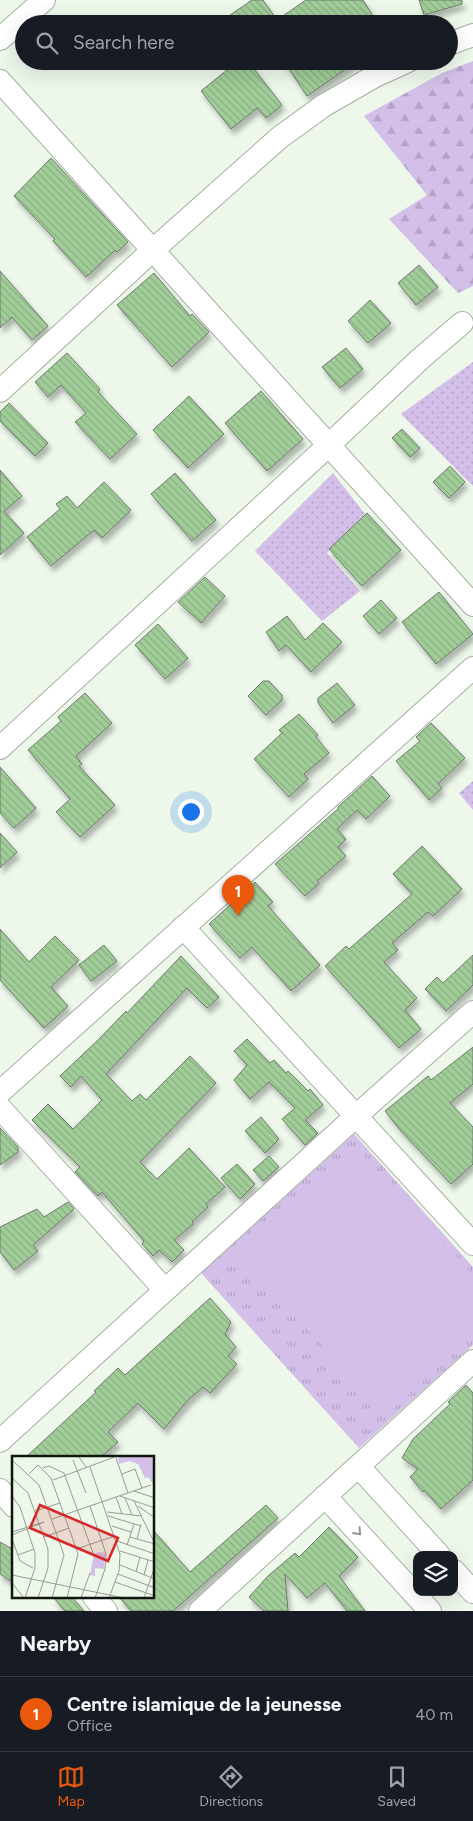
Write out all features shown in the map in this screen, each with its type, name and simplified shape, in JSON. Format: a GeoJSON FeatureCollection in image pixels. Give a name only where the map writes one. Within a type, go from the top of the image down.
{"type":"FeatureCollection","features":[{"type":"Feature","properties":{"kind":"street"},"geometry":{"type":"LineString","coordinates":[[27,15],[44,0]]}},
{"type":"Feature","properties":{"kind":"street"},"geometry":{"type":"LineString","coordinates":[[0,39],[15,26]]}},
{"type":"Feature","properties":{"kind":"street"},"geometry":{"type":"LineString","coordinates":[[458,41],[473,36]]}},
{"type":"Feature","properties":{"kind":"street"},"geometry":{"type":"LineString","coordinates":[[0,392],[153,250],[279,138],[323,106],[388,70]]}},
{"type":"Feature","properties":{"kind":"street"},"geometry":{"type":"LineString","coordinates":[[0,81],[473,605]]}},
{"type":"Feature","properties":{"kind":"street"},"geometry":{"type":"LineString","coordinates":[[0,748],[329,446],[419,360],[462,323]]}},
{"type":"Feature","properties":{"kind":"street"},"geometry":{"type":"LineString","coordinates":[[0,1092],[473,668]]}},
{"type":"Feature","properties":{"kind":"street"},"geometry":{"type":"LineString","coordinates":[[183,927],[473,1244]]}},
{"type":"Feature","properties":{"kind":"street"},"geometry":{"type":"LineString","coordinates":[[0,1441],[356,1116],[473,1012]]}},
{"type":"Feature","properties":{"kind":"street"},"geometry":{"type":"LineString","coordinates":[[0,1108],[165,1290]]}},
{"type":"Feature","properties":{"kind":"street"},"geometry":{"type":"LineString","coordinates":[[200,1611],[473,1361]]}},
{"type":"Feature","properties":{"kind":"street"},"geometry":{"type":"LineString","coordinates":[[359,1467],[435,1551]]}},
{"type":"Feature","properties":{"kind":"street"},"geometry":{"type":"LineString","coordinates":[[0,1490],[12,1504]]}},
{"type":"Feature","properties":{"kind":"street"},"geometry":{"type":"LineString","coordinates":[[325,1496],[430,1611]]}},
{"type":"Feature","properties":{"kind":"street"},"geometry":{"type":"LineString","coordinates":[[458,1575],[473,1592]]}},
{"type":"Feature","properties":{"kind":"street"},"geometry":{"type":"LineString","coordinates":[[95,1598],[106,1611]]}},
{"type":"Feature","properties":{"kind":"green space"},"geometry":{"type":"Polygon","coordinates":[[[473,61],[473,286],[458,293],[389,219],[427,195],[364,116],[442,73],[450,70],[458,70],[458,67],[473,61]]]}},
{"type":"Feature","properties":{"kind":"green space"},"geometry":{"type":"Polygon","coordinates":[[[473,362],[473,486],[401,414],[473,362]]]}},
{"type":"Feature","properties":{"kind":"green space"},"geometry":{"type":"Polygon","coordinates":[[[333,473],[365,514],[327,553],[360,591],[322,621],[255,551],[333,473]]]}},
{"type":"Feature","properties":{"kind":"green space"},"geometry":{"type":"Polygon","coordinates":[[[473,781],[473,810],[459,793],[473,781]]]}},
{"type":"Feature","properties":{"kind":"green space"},"geometry":{"type":"Polygon","coordinates":[[[354,1134],[473,1267],[473,1345],[359,1448],[201,1273],[354,1134]]]}},
{"type":"Feature","properties":{"kind":"green space"},"geometry":{"type":"Polygon","coordinates":[[[355,1146],[473,1275],[473,1335],[386,1415],[238,1254],[355,1146]]]}},
{"type":"Feature","properties":{"kind":"building"},"geometry":{"type":"Polygon","coordinates":[[[252,0],[263,0],[274,15],[230,15],[252,0]]]}},
{"type":"Feature","properties":{"kind":"building"},"geometry":{"type":"Polygon","coordinates":[[[306,0],[363,0],[372,15],[284,15],[306,0]]]}},
{"type":"Feature","properties":{"kind":"building"},"geometry":{"type":"Polygon","coordinates":[[[419,0],[462,0],[462,4],[424,15],[419,0]]]}},
{"type":"Feature","properties":{"kind":"building"},"geometry":{"type":"Polygon","coordinates":[[[227,70],[255,70],[282,105],[266,118],[257,108],[231,129],[201,91],[227,70]]]}},
{"type":"Feature","properties":{"kind":"building"},"geometry":{"type":"Polygon","coordinates":[[[290,70],[344,70],[307,96],[290,70]]]}},
{"type":"Feature","properties":{"kind":"building"},"geometry":{"type":"Polygon","coordinates":[[[51,158],[128,242],[117,252],[115,250],[86,277],[53,241],[55,239],[14,196],[51,158]]]}},
{"type":"Feature","properties":{"kind":"building"},"geometry":{"type":"Polygon","coordinates":[[[419,265],[438,287],[416,305],[398,283],[419,265]]]}},
{"type":"Feature","properties":{"kind":"building"},"geometry":{"type":"Polygon","coordinates":[[[0,271],[48,326],[32,340],[12,317],[0,328],[0,271]]]}},
{"type":"Feature","properties":{"kind":"building"},"geometry":{"type":"Polygon","coordinates":[[[154,273],[190,316],[192,314],[209,332],[172,367],[117,305],[154,273]]]}},
{"type":"Feature","properties":{"kind":"building"},"geometry":{"type":"Polygon","coordinates":[[[370,300],[391,323],[368,343],[348,321],[370,300]]]}},
{"type":"Feature","properties":{"kind":"building"},"geometry":{"type":"Polygon","coordinates":[[[346,348],[363,369],[340,388],[322,367],[346,348]]]}},
{"type":"Feature","properties":{"kind":"building"},"geometry":{"type":"Polygon","coordinates":[[[67,353],[100,389],[98,392],[137,434],[110,459],[75,422],[86,413],[61,385],[48,397],[35,382],[67,353]]]}},
{"type":"Feature","properties":{"kind":"building"},"geometry":{"type":"Polygon","coordinates":[[[261,391],[303,439],[267,471],[225,423],[261,391]]]}},
{"type":"Feature","properties":{"kind":"building"},"geometry":{"type":"Polygon","coordinates":[[[189,396],[224,434],[188,468],[153,430],[189,396]]]}},
{"type":"Feature","properties":{"kind":"building"},"geometry":{"type":"Polygon","coordinates":[[[9,403],[48,443],[35,456],[0,421],[0,412],[9,403]]]}},
{"type":"Feature","properties":{"kind":"building"},"geometry":{"type":"Polygon","coordinates":[[[402,429],[420,448],[410,457],[392,438],[402,429]]]}},
{"type":"Feature","properties":{"kind":"building"},"geometry":{"type":"Polygon","coordinates":[[[450,466],[465,482],[449,498],[433,482],[450,466]]]}},
{"type":"Feature","properties":{"kind":"building"},"geometry":{"type":"Polygon","coordinates":[[[0,470],[22,496],[4,511],[24,533],[0,555],[0,470]]]}},
{"type":"Feature","properties":{"kind":"building"},"geometry":{"type":"Polygon","coordinates":[[[175,473],[216,520],[192,541],[151,494],[175,473]]]}},
{"type":"Feature","properties":{"kind":"building"},"geometry":{"type":"Polygon","coordinates":[[[104,482],[131,510],[102,538],[94,530],[51,566],[27,537],[60,509],[56,504],[67,496],[77,508],[104,482]]]}},
{"type":"Feature","properties":{"kind":"building"},"geometry":{"type":"Polygon","coordinates":[[[367,513],[401,550],[362,586],[329,549],[367,513]]]}},
{"type":"Feature","properties":{"kind":"building"},"geometry":{"type":"Polygon","coordinates":[[[205,577],[225,596],[201,623],[178,602],[205,577]]]}},
{"type":"Feature","properties":{"kind":"building"},"geometry":{"type":"Polygon","coordinates":[[[439,592],[473,634],[436,664],[402,622],[439,592]]]}},
{"type":"Feature","properties":{"kind":"building"},"geometry":{"type":"Polygon","coordinates":[[[381,600],[397,618],[379,634],[363,616],[381,600]]]}},
{"type":"Feature","properties":{"kind":"building"},"geometry":{"type":"Polygon","coordinates":[[[287,616],[305,640],[323,623],[342,642],[311,672],[286,645],[279,651],[266,632],[287,616]]]}},
{"type":"Feature","properties":{"kind":"building"},"geometry":{"type":"Polygon","coordinates":[[[158,624],[188,658],[165,679],[135,645],[158,624]]]}},
{"type":"Feature","properties":{"kind":"building"},"geometry":{"type":"Polygon","coordinates":[[[263,681],[269,681],[282,695],[282,700],[266,715],[248,696],[263,681]]]}},
{"type":"Feature","properties":{"kind":"building"},"geometry":{"type":"Polygon","coordinates":[[[337,683],[355,705],[333,723],[318,703],[318,698],[337,683]]]}},
{"type":"Feature","properties":{"kind":"building"},"geometry":{"type":"Polygon","coordinates":[[[85,693],[112,723],[76,756],[82,764],[79,766],[115,805],[80,837],[56,812],[70,799],[28,750],[61,721],[58,717],[85,693]]]}},
{"type":"Feature","properties":{"kind":"building"},"geometry":{"type":"Polygon","coordinates":[[[299,714],[318,735],[316,737],[329,753],[304,774],[308,779],[289,797],[254,759],[282,733],[279,730],[299,714]]]}},
{"type":"Feature","properties":{"kind":"building"},"geometry":{"type":"Polygon","coordinates":[[[431,723],[465,758],[438,784],[442,788],[429,800],[396,761],[420,741],[416,737],[431,723]]]}},
{"type":"Feature","properties":{"kind":"building"},"geometry":{"type":"Polygon","coordinates":[[[0,767],[36,808],[14,828],[0,813],[0,767]]]}},
{"type":"Feature","properties":{"kind":"building"},"geometry":{"type":"Polygon","coordinates":[[[372,776],[390,796],[366,819],[357,810],[337,829],[346,839],[338,847],[346,856],[317,881],[319,883],[305,896],[275,864],[339,808],[372,776]]]}},
{"type":"Feature","properties":{"kind":"building"},"geometry":{"type":"Polygon","coordinates":[[[0,833],[17,852],[0,868],[0,833]]]}},
{"type":"Feature","properties":{"kind":"building"},"geometry":{"type":"Polygon","coordinates":[[[422,846],[462,889],[433,916],[428,912],[392,943],[398,950],[384,962],[417,998],[405,1010],[421,1029],[399,1048],[325,966],[346,946],[349,949],[412,894],[393,874],[422,846]]]}},
{"type":"Feature","properties":{"kind":"building"},"geometry":{"type":"Polygon","coordinates":[[[255,882],[273,902],[268,906],[320,965],[291,991],[252,947],[240,958],[209,924],[255,882]]]}},
{"type":"Feature","properties":{"kind":"building"},"geometry":{"type":"Polygon","coordinates":[[[0,929],[29,962],[55,936],[79,960],[51,987],[68,1006],[44,1028],[0,980],[0,929]]]}},
{"type":"Feature","properties":{"kind":"building"},"geometry":{"type":"Polygon","coordinates":[[[104,945],[117,961],[91,981],[79,965],[104,945]]]}},
{"type":"Feature","properties":{"kind":"building"},"geometry":{"type":"Polygon","coordinates":[[[473,955],[473,985],[446,1011],[425,989],[437,977],[443,983],[473,955]]]}},
{"type":"Feature","properties":{"kind":"building"},"geometry":{"type":"Polygon","coordinates":[[[181,956],[219,997],[207,1008],[187,988],[106,1074],[132,1101],[140,1094],[146,1100],[190,1056],[216,1083],[140,1162],[157,1179],[189,1148],[225,1187],[206,1204],[208,1207],[192,1222],[193,1224],[174,1240],[184,1250],[172,1262],[159,1250],[153,1256],[142,1244],[144,1241],[102,1192],[98,1196],[75,1172],[80,1167],[32,1120],[48,1104],[73,1129],[102,1100],[81,1076],[71,1087],[60,1076],[126,1011],[127,1013],[181,956]]]}},
{"type":"Feature","properties":{"kind":"building"},"geometry":{"type":"Polygon","coordinates":[[[247,1039],[270,1063],[274,1060],[286,1073],[288,1071],[308,1091],[310,1089],[323,1105],[305,1120],[318,1133],[305,1145],[282,1119],[295,1108],[269,1082],[250,1099],[234,1080],[247,1065],[234,1051],[247,1039]]]}},
{"type":"Feature","properties":{"kind":"building"},"geometry":{"type":"Polygon","coordinates":[[[473,1047],[473,1084],[450,1103],[473,1127],[473,1164],[451,1184],[401,1131],[385,1111],[428,1076],[431,1080],[473,1047]]]}},
{"type":"Feature","properties":{"kind":"building"},"geometry":{"type":"Polygon","coordinates":[[[261,1117],[279,1139],[265,1153],[245,1131],[261,1117]]]}},
{"type":"Feature","properties":{"kind":"building"},"geometry":{"type":"Polygon","coordinates":[[[0,1128],[18,1147],[18,1152],[0,1165],[0,1128]]]}},
{"type":"Feature","properties":{"kind":"building"},"geometry":{"type":"Polygon","coordinates":[[[269,1156],[279,1167],[263,1181],[253,1170],[269,1156]]]}},
{"type":"Feature","properties":{"kind":"building"},"geometry":{"type":"Polygon","coordinates":[[[237,1164],[255,1184],[240,1199],[221,1178],[237,1164]]]}},
{"type":"Feature","properties":{"kind":"building"},"geometry":{"type":"Polygon","coordinates":[[[68,1202],[74,1209],[33,1245],[38,1251],[14,1270],[0,1252],[0,1227],[37,1209],[44,1217],[68,1202]]]}},
{"type":"Feature","properties":{"kind":"building"},"geometry":{"type":"Polygon","coordinates":[[[210,1298],[231,1322],[225,1334],[236,1347],[228,1356],[237,1364],[210,1393],[203,1387],[188,1400],[164,1429],[138,1403],[108,1432],[118,1442],[102,1456],[27,1456],[96,1392],[94,1391],[118,1368],[125,1375],[210,1298]]]}},
{"type":"Feature","properties":{"kind":"building"},"geometry":{"type":"Polygon","coordinates":[[[466,1385],[473,1393],[473,1480],[441,1509],[410,1477],[418,1469],[402,1458],[413,1439],[450,1404],[448,1402],[466,1385]]]}},
{"type":"Feature","properties":{"kind":"building"},"geometry":{"type":"Polygon","coordinates":[[[266,1505],[278,1518],[173,1611],[131,1611],[120,1598],[155,1598],[155,1532],[190,1572],[266,1505]]]}},
{"type":"Feature","properties":{"kind":"building"},"geometry":{"type":"Polygon","coordinates":[[[329,1527],[358,1557],[339,1576],[365,1611],[347,1611],[325,1583],[307,1598],[285,1574],[288,1611],[264,1611],[249,1597],[268,1576],[295,1553],[299,1557],[329,1527]]]}},
{"type":"Feature","properties":{"kind":"building"},"geometry":{"type":"Polygon","coordinates":[[[0,1542],[12,1549],[12,1582],[0,1574],[0,1542]]]}},
{"type":"Feature","properties":{"kind":"building"},"geometry":{"type":"Polygon","coordinates":[[[54,1598],[73,1598],[84,1611],[65,1611],[54,1598]]]}},
{"type":"Feature","properties":{"kind":"place","name":"Centre islamique de la jeunesse"},"geometry":{"type":"Point","coordinates":[238,916]}}]}
